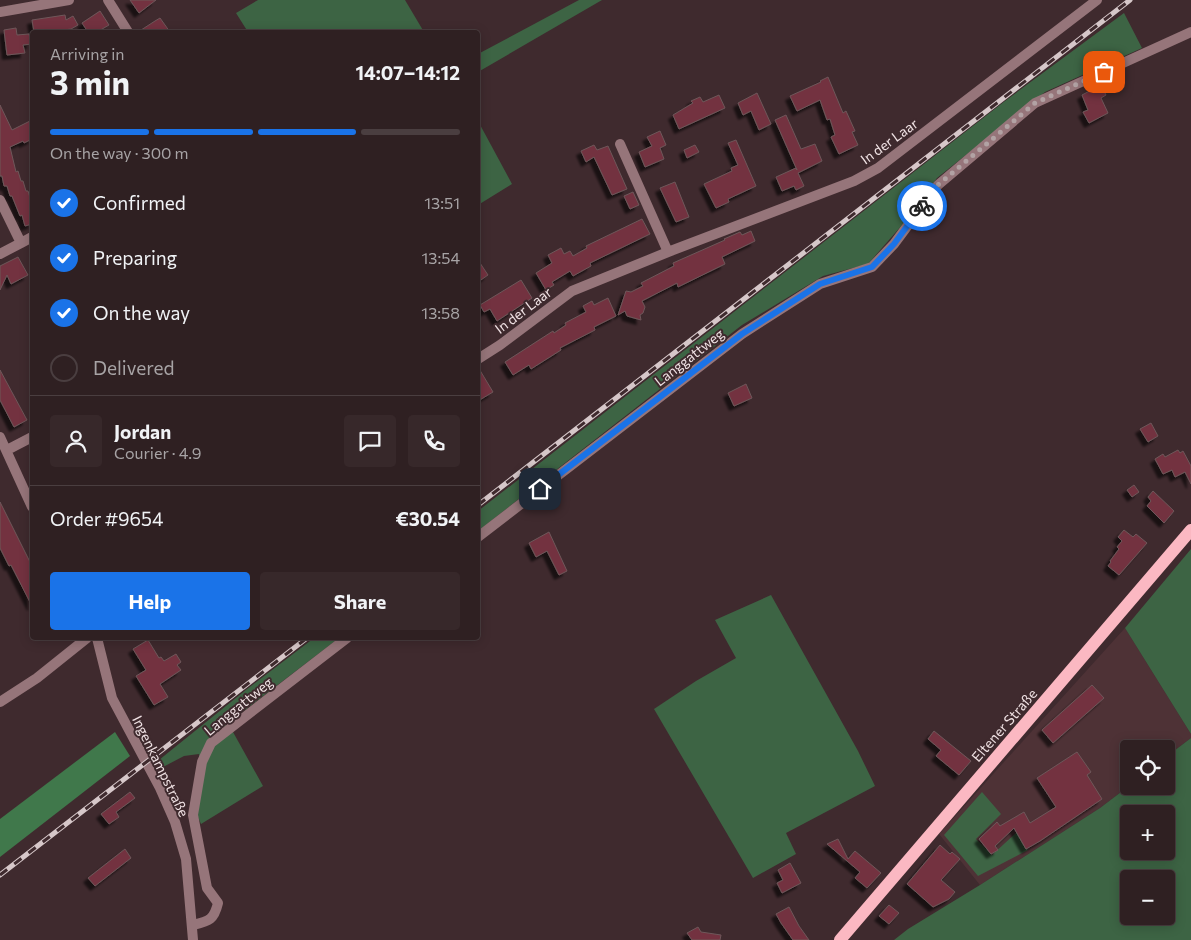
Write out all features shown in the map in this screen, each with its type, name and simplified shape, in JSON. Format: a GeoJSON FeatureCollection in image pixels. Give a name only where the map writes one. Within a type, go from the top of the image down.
{"type":"FeatureCollection","features":[{"type":"Feature","properties":{"kind":"main road","name":"Eltener Straße"},"geometry":{"type":"LineString","coordinates":[[840,940],[1191,530]]}},
{"type":"Feature","properties":{"kind":"street"},"geometry":{"type":"LineString","coordinates":[[0,12],[69,0]]}},
{"type":"Feature","properties":{"kind":"street"},"geometry":{"type":"LineString","coordinates":[[108,0],[127,30]]}},
{"type":"Feature","properties":{"kind":"street","name":"In der Laar"},"geometry":{"type":"LineString","coordinates":[[480,358],[572,291],[668,252],[849,184],[878,168],[1097,0]]}},
{"type":"Feature","properties":{"kind":"street","name":"Langgattweg"},"geometry":{"type":"LineString","coordinates":[[480,535],[742,334],[820,284],[872,267],[894,244],[938,185],[1035,103],[1191,32]]}},
{"type":"Feature","properties":{"kind":"street"},"geometry":{"type":"LineString","coordinates":[[620,144],[668,252]]}},
{"type":"Feature","properties":{"kind":"street"},"geometry":{"type":"LineString","coordinates":[[0,200],[21,243]]}},
{"type":"Feature","properties":{"kind":"street"},"geometry":{"type":"LineString","coordinates":[[0,254],[30,238]]}},
{"type":"Feature","properties":{"kind":"street"},"geometry":{"type":"LineString","coordinates":[[0,437],[30,502]]}},
{"type":"Feature","properties":{"kind":"street"},"geometry":{"type":"LineString","coordinates":[[7,450],[30,438]]}},
{"type":"Feature","properties":{"kind":"street"},"geometry":{"type":"LineString","coordinates":[[0,702],[37,678],[84,640]]}},
{"type":"Feature","properties":{"kind":"street","name":"Ingenkampstraße"},"geometry":{"type":"LineString","coordinates":[[98,640],[112,698],[160,788],[175,822],[186,858],[193,940]]}},
{"type":"Feature","properties":{"kind":"street","name":"Langgattweg"},"geometry":{"type":"LineString","coordinates":[[193,926],[207,921],[215,915],[218,903],[208,888],[193,815],[202,762],[208,750],[212,744],[231,728],[345,640]]}},
{"type":"Feature","properties":{"kind":"shaded area"},"geometry":{"type":"Polygon","coordinates":[[[1125,628],[1191,734],[1191,738],[1175,750],[1175,740],[1120,740],[1120,793],[1100,808],[980,885],[939,834],[1125,628]]]}},
{"type":"Feature","properties":{"kind":"green space"},"geometry":{"type":"Polygon","coordinates":[[[258,0],[405,0],[423,30],[247,30],[236,13],[258,0]]]}},
{"type":"Feature","properties":{"kind":"green space"},"geometry":{"type":"Polygon","coordinates":[[[579,0],[602,0],[480,71],[480,53],[579,0]]]}},
{"type":"Feature","properties":{"kind":"green space"},"geometry":{"type":"Polygon","coordinates":[[[1124,13],[1142,48],[1045,92],[937,178],[902,225],[868,264],[823,276],[742,325],[480,529],[480,509],[1005,101],[1124,13]]]}},
{"type":"Feature","properties":{"kind":"green space"},"geometry":{"type":"Polygon","coordinates":[[[480,125],[512,184],[480,204],[480,125]]]}},
{"type":"Feature","properties":{"kind":"green space"},"geometry":{"type":"Polygon","coordinates":[[[1191,549],[1191,734],[1125,628],[1191,549]]]}},
{"type":"Feature","properties":{"kind":"green space"},"geometry":{"type":"Polygon","coordinates":[[[771,595],[858,751],[875,786],[786,833],[796,854],[753,878],[654,709],[696,681],[736,658],[715,620],[771,595]]]}},
{"type":"Feature","properties":{"kind":"green space"},"geometry":{"type":"Polygon","coordinates":[[[311,640],[336,640],[228,723],[263,786],[201,824],[198,817],[199,754],[184,756],[163,767],[159,760],[311,640]]]}},
{"type":"Feature","properties":{"kind":"green space"},"geometry":{"type":"Polygon","coordinates":[[[115,732],[130,756],[0,857],[0,819],[115,732]]]}},
{"type":"Feature","properties":{"kind":"green space"},"geometry":{"type":"Polygon","coordinates":[[[1191,738],[1191,940],[894,940],[908,929],[1100,808],[1120,793],[1120,795],[1175,795],[1175,750],[1191,738]]]}},
{"type":"Feature","properties":{"kind":"green space"},"geometry":{"type":"Polygon","coordinates":[[[982,792],[1001,814],[976,839],[992,855],[1017,832],[1028,850],[978,876],[944,835],[982,792]]]}},
{"type":"Feature","properties":{"kind":"building"},"geometry":{"type":"Polygon","coordinates":[[[130,0],[156,0],[139,13],[130,0]]]}},
{"type":"Feature","properties":{"kind":"building"},"geometry":{"type":"Polygon","coordinates":[[[100,11],[109,25],[100,30],[87,30],[82,23],[100,11]]]}},
{"type":"Feature","properties":{"kind":"building"},"geometry":{"type":"Polygon","coordinates":[[[65,15],[66,20],[73,16],[78,25],[71,29],[63,30],[34,30],[32,20],[65,15]]]}},
{"type":"Feature","properties":{"kind":"building"},"geometry":{"type":"Polygon","coordinates":[[[160,18],[169,30],[141,30],[160,18]]]}},
{"type":"Feature","properties":{"kind":"building"},"geometry":{"type":"Polygon","coordinates":[[[16,28],[17,35],[29,34],[30,44],[23,45],[25,53],[7,55],[4,30],[16,28]]]}},
{"type":"Feature","properties":{"kind":"building"},"geometry":{"type":"Polygon","coordinates":[[[828,77],[843,113],[846,111],[855,131],[852,132],[858,145],[839,154],[831,137],[835,135],[830,119],[827,120],[820,100],[797,111],[790,96],[828,77]]]}},
{"type":"Feature","properties":{"kind":"building"},"geometry":{"type":"Polygon","coordinates":[[[1101,85],[1106,95],[1101,98],[1108,113],[1089,123],[1083,112],[1088,110],[1082,95],[1101,85]]]}},
{"type":"Feature","properties":{"kind":"building"},"geometry":{"type":"Polygon","coordinates":[[[757,93],[771,124],[759,130],[751,111],[743,115],[738,103],[757,93]]]}},
{"type":"Feature","properties":{"kind":"building"},"geometry":{"type":"Polygon","coordinates":[[[719,95],[725,108],[679,129],[673,115],[693,103],[691,101],[700,97],[703,102],[719,95]]]}},
{"type":"Feature","properties":{"kind":"building"},"geometry":{"type":"Polygon","coordinates":[[[0,105],[12,130],[30,121],[30,140],[10,147],[16,172],[18,171],[30,198],[30,225],[25,226],[22,215],[20,216],[7,186],[4,186],[2,176],[0,176],[0,105]]]}},
{"type":"Feature","properties":{"kind":"building"},"geometry":{"type":"Polygon","coordinates":[[[786,115],[801,149],[815,144],[822,161],[798,173],[804,186],[796,190],[794,186],[782,191],[776,177],[796,168],[797,170],[775,120],[786,115]]]}},
{"type":"Feature","properties":{"kind":"building"},"geometry":{"type":"Polygon","coordinates":[[[660,131],[666,145],[660,148],[664,159],[645,167],[639,152],[652,146],[647,137],[660,131]]]}},
{"type":"Feature","properties":{"kind":"building"},"geometry":{"type":"Polygon","coordinates":[[[736,140],[756,186],[728,199],[729,202],[716,208],[704,184],[732,171],[731,168],[738,165],[728,143],[736,140]]]}},
{"type":"Feature","properties":{"kind":"building"},"geometry":{"type":"Polygon","coordinates":[[[594,145],[597,150],[608,146],[627,189],[612,195],[594,157],[586,162],[581,151],[594,145]]]}},
{"type":"Feature","properties":{"kind":"building"},"geometry":{"type":"Polygon","coordinates":[[[695,145],[699,152],[687,158],[684,150],[695,145]]]}},
{"type":"Feature","properties":{"kind":"building"},"geometry":{"type":"Polygon","coordinates":[[[675,182],[689,217],[676,222],[660,188],[675,182]]]}},
{"type":"Feature","properties":{"kind":"building"},"geometry":{"type":"Polygon","coordinates":[[[633,192],[639,205],[630,209],[624,196],[633,192]]]}},
{"type":"Feature","properties":{"kind":"building"},"geometry":{"type":"Polygon","coordinates":[[[642,219],[650,234],[590,263],[591,266],[573,276],[570,271],[552,282],[554,285],[546,290],[536,273],[552,263],[548,255],[561,248],[564,254],[570,251],[573,256],[587,248],[586,246],[642,219]]]}},
{"type":"Feature","properties":{"kind":"building"},"geometry":{"type":"Polygon","coordinates":[[[751,231],[755,241],[722,257],[725,264],[678,287],[677,283],[642,301],[645,307],[640,315],[641,320],[627,316],[625,311],[618,315],[626,291],[631,292],[643,286],[641,283],[674,266],[673,263],[740,232],[742,235],[751,231]]]}},
{"type":"Feature","properties":{"kind":"building"},"geometry":{"type":"Polygon","coordinates":[[[18,257],[28,275],[11,284],[7,275],[0,290],[0,266],[18,257]]]}},
{"type":"Feature","properties":{"kind":"building"},"geometry":{"type":"Polygon","coordinates":[[[480,263],[488,275],[480,281],[480,263]]]}},
{"type":"Feature","properties":{"kind":"building"},"geometry":{"type":"Polygon","coordinates":[[[521,280],[532,298],[497,321],[490,309],[484,312],[480,305],[521,280]]]}},
{"type":"Feature","properties":{"kind":"building"},"geometry":{"type":"Polygon","coordinates":[[[608,298],[616,316],[594,327],[595,330],[560,348],[561,350],[531,369],[529,365],[513,375],[505,362],[553,331],[554,333],[566,325],[565,323],[586,312],[583,306],[592,301],[594,305],[608,298]]]}},
{"type":"Feature","properties":{"kind":"building"},"geometry":{"type":"Polygon","coordinates":[[[0,370],[27,420],[14,427],[0,400],[0,370]]]}},
{"type":"Feature","properties":{"kind":"building"},"geometry":{"type":"Polygon","coordinates":[[[480,370],[493,392],[480,400],[480,370]]]}},
{"type":"Feature","properties":{"kind":"building"},"geometry":{"type":"Polygon","coordinates":[[[746,384],[752,398],[734,406],[728,393],[746,384]]]}},
{"type":"Feature","properties":{"kind":"building"},"geometry":{"type":"Polygon","coordinates":[[[1151,423],[1158,436],[1148,442],[1140,429],[1151,423]]]}},
{"type":"Feature","properties":{"kind":"building"},"geometry":{"type":"Polygon","coordinates":[[[1178,450],[1180,453],[1183,451],[1191,466],[1191,484],[1185,472],[1175,477],[1172,470],[1163,474],[1155,459],[1163,454],[1165,457],[1178,450]]]}},
{"type":"Feature","properties":{"kind":"building"},"geometry":{"type":"Polygon","coordinates":[[[1134,485],[1139,492],[1132,497],[1127,490],[1134,485]]]}},
{"type":"Feature","properties":{"kind":"building"},"geometry":{"type":"Polygon","coordinates":[[[1153,491],[1174,511],[1164,523],[1147,506],[1151,501],[1148,497],[1153,491]]]}},
{"type":"Feature","properties":{"kind":"building"},"geometry":{"type":"Polygon","coordinates":[[[0,502],[30,562],[30,602],[11,565],[9,566],[0,548],[0,502]]]}},
{"type":"Feature","properties":{"kind":"building"},"geometry":{"type":"Polygon","coordinates":[[[1124,530],[1133,537],[1136,534],[1147,543],[1119,575],[1108,566],[1119,549],[1117,547],[1122,541],[1118,537],[1124,530]]]}},
{"type":"Feature","properties":{"kind":"building"},"geometry":{"type":"Polygon","coordinates":[[[549,532],[567,571],[559,575],[547,551],[536,557],[529,543],[549,532]]]}},
{"type":"Feature","properties":{"kind":"building"},"geometry":{"type":"Polygon","coordinates":[[[148,640],[159,658],[161,657],[164,661],[176,654],[181,662],[177,665],[181,670],[160,684],[168,697],[154,705],[136,676],[146,670],[133,649],[148,640]]]}},
{"type":"Feature","properties":{"kind":"building"},"geometry":{"type":"Polygon","coordinates":[[[1092,685],[1104,698],[1053,743],[1042,730],[1092,685]]]}},
{"type":"Feature","properties":{"kind":"building"},"geometry":{"type":"Polygon","coordinates":[[[934,731],[971,761],[959,775],[936,756],[941,750],[928,739],[934,731]]]}},
{"type":"Feature","properties":{"kind":"building"},"geometry":{"type":"Polygon","coordinates":[[[1077,752],[1091,772],[1087,775],[1102,799],[1026,849],[1014,828],[995,846],[998,850],[991,854],[979,839],[997,822],[1000,826],[1024,812],[1030,823],[1056,807],[1037,778],[1077,752]]]}},
{"type":"Feature","properties":{"kind":"building"},"geometry":{"type":"Polygon","coordinates":[[[130,792],[135,798],[116,812],[119,817],[109,824],[101,814],[130,792]]]}},
{"type":"Feature","properties":{"kind":"building"},"geometry":{"type":"Polygon","coordinates":[[[838,839],[848,859],[855,851],[881,873],[867,888],[855,878],[860,872],[827,844],[838,839]]]}},
{"type":"Feature","properties":{"kind":"building"},"geometry":{"type":"Polygon","coordinates":[[[940,845],[950,854],[952,852],[960,859],[941,880],[955,892],[949,899],[933,907],[907,884],[940,845]]]}},
{"type":"Feature","properties":{"kind":"building"},"geometry":{"type":"Polygon","coordinates":[[[125,849],[131,858],[95,886],[88,878],[125,849]]]}},
{"type":"Feature","properties":{"kind":"building"},"geometry":{"type":"Polygon","coordinates":[[[790,863],[801,883],[782,893],[777,883],[783,880],[778,870],[790,863]]]}},
{"type":"Feature","properties":{"kind":"building"},"geometry":{"type":"Polygon","coordinates":[[[889,905],[899,913],[889,924],[879,916],[889,905]]]}},
{"type":"Feature","properties":{"kind":"building"},"geometry":{"type":"Polygon","coordinates":[[[789,907],[809,940],[793,940],[781,923],[776,914],[789,907]]]}},
{"type":"Feature","properties":{"kind":"building"},"geometry":{"type":"Polygon","coordinates":[[[698,927],[701,932],[721,935],[720,940],[692,940],[687,933],[698,927]]]}},
{"type":"Feature","properties":{"kind":"railway"},"geometry":{"type":"LineString","coordinates":[[480,503],[1130,0]]}},
{"type":"Feature","properties":{"kind":"railway"},"geometry":{"type":"LineString","coordinates":[[0,875],[304,640]]}},
{"type":"Feature","properties":{"kind":"way so far"},"geometry":{"type":"LineString","coordinates":[[922,206],[938,185],[1035,103],[1104,72]]}},
{"type":"Feature","properties":{"kind":"route"},"geometry":{"type":"LineString","coordinates":[[540,489],[742,334],[820,284],[872,267],[894,244],[922,206]]}}]}
